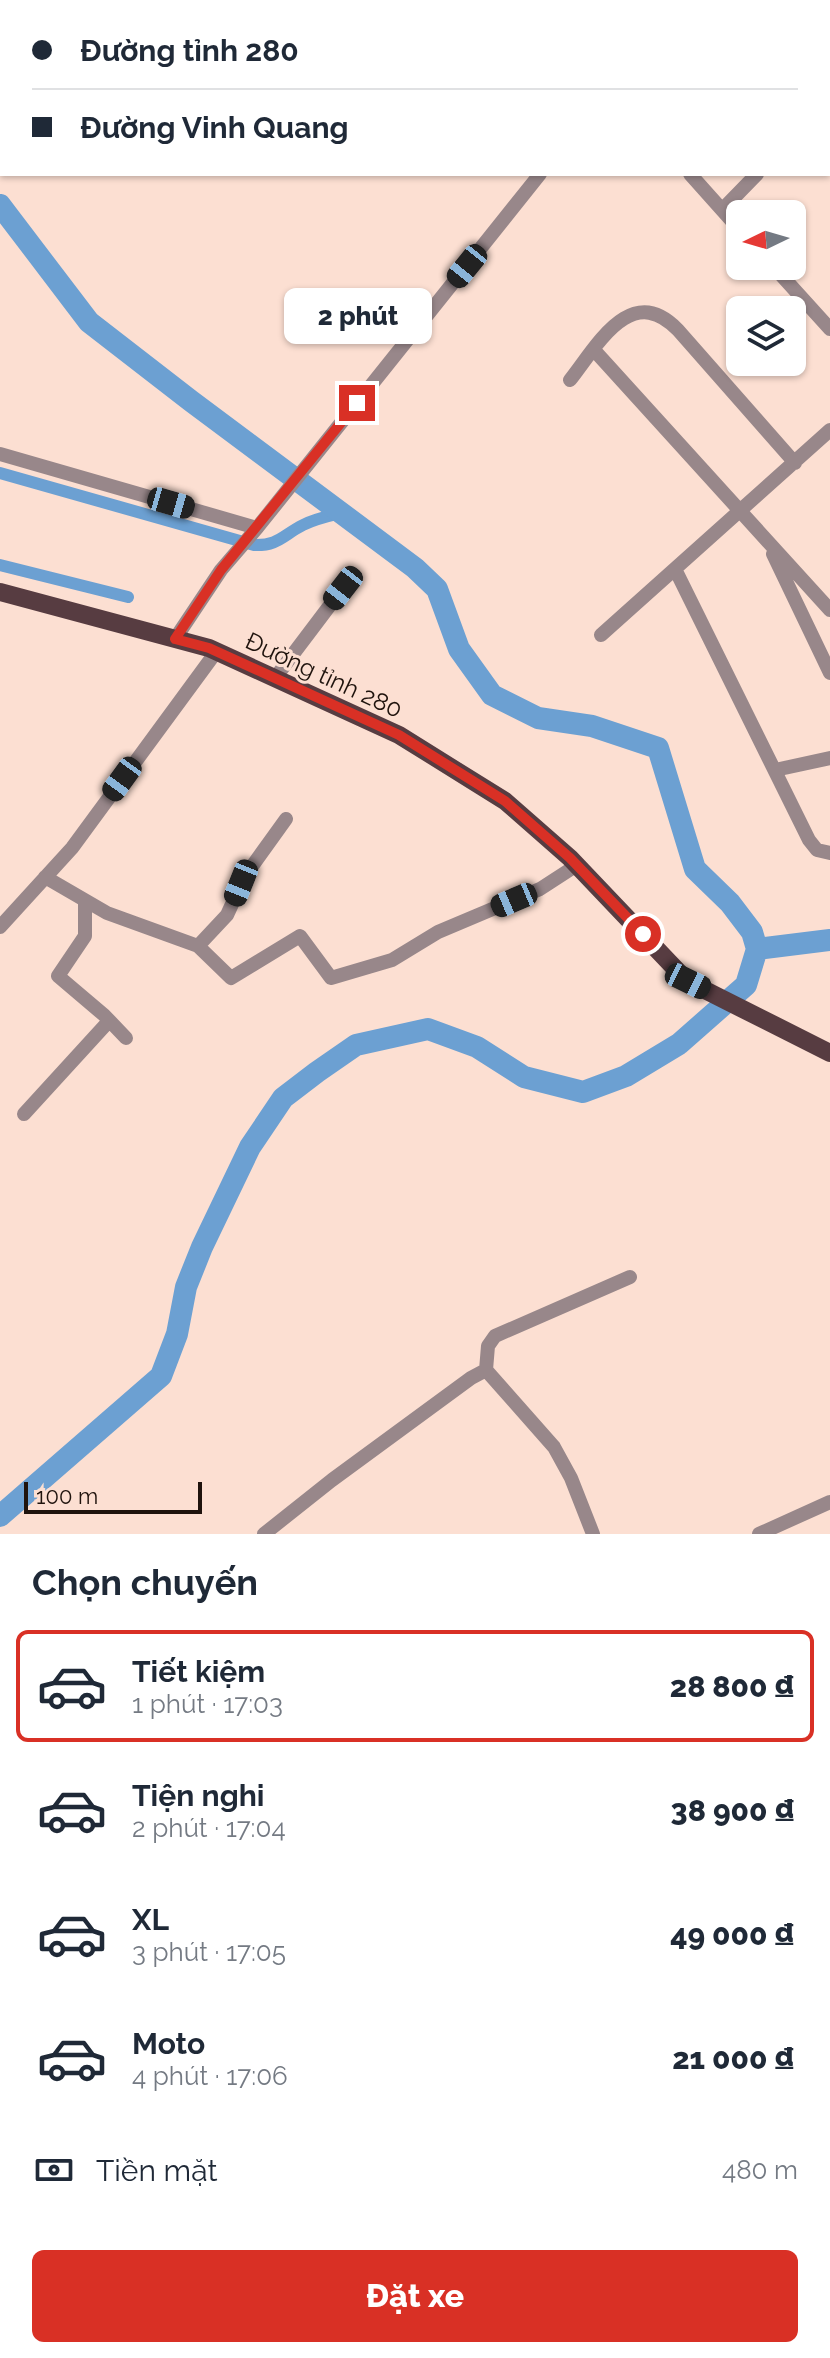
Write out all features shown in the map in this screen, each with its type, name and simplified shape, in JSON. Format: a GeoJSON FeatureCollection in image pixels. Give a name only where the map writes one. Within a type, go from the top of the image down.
{"type":"FeatureCollection","features":[{"type":"Feature","properties":{"kind":"main road","name":"Đường tỉnh 280"},"geometry":{"type":"LineString","coordinates":[[0,592],[216,652],[399,735],[505,801],[577,865],[688,981],[830,1053]]}},
{"type":"Feature","properties":{"kind":"street"},"geometry":{"type":"LineString","coordinates":[[175,639],[221,570],[538,176]]}},
{"type":"Feature","properties":{"kind":"street"},"geometry":{"type":"LineString","coordinates":[[692,176],[726,214]]}},
{"type":"Feature","properties":{"kind":"street"},"geometry":{"type":"LineString","coordinates":[[722,210],[755,176]]}},
{"type":"Feature","properties":{"kind":"street"},"geometry":{"type":"LineString","coordinates":[[786,280],[830,329]]}},
{"type":"Feature","properties":{"kind":"street"},"geometry":{"type":"LineString","coordinates":[[570,380],[619,320],[640,312],[661,315],[678,330],[795,463]]}},
{"type":"Feature","properties":{"kind":"street"},"geometry":{"type":"LineString","coordinates":[[594,350],[830,610]]}},
{"type":"Feature","properties":{"kind":"street"},"geometry":{"type":"LineString","coordinates":[[601,635],[830,430]]}},
{"type":"Feature","properties":{"kind":"street"},"geometry":{"type":"LineString","coordinates":[[0,454],[257,528]]}},
{"type":"Feature","properties":{"kind":"street"},"geometry":{"type":"LineString","coordinates":[[767,541],[830,673]]}},
{"type":"Feature","properties":{"kind":"street"},"geometry":{"type":"LineString","coordinates":[[675,569],[813,847],[830,853]]}},
{"type":"Feature","properties":{"kind":"street"},"geometry":{"type":"LineString","coordinates":[[275,678],[343,588]]}},
{"type":"Feature","properties":{"kind":"street"},"geometry":{"type":"LineString","coordinates":[[0,927],[72,848],[216,652]]}},
{"type":"Feature","properties":{"kind":"street"},"geometry":{"type":"LineString","coordinates":[[775,770],[830,758]]}},
{"type":"Feature","properties":{"kind":"street"},"geometry":{"type":"LineString","coordinates":[[198,946],[227,915],[245,876],[286,819]]}},
{"type":"Feature","properties":{"kind":"street"},"geometry":{"type":"LineString","coordinates":[[45,877],[107,913],[198,946],[231,978],[300,936],[331,978],[392,960],[438,932],[540,889],[577,865]]}},
{"type":"Feature","properties":{"kind":"street"},"geometry":{"type":"LineString","coordinates":[[85,901],[85,936],[58,976],[126,1038]]}},
{"type":"Feature","properties":{"kind":"street"},"geometry":{"type":"LineString","coordinates":[[24,1114],[109,1021]]}},
{"type":"Feature","properties":{"kind":"street"},"geometry":{"type":"LineString","coordinates":[[593,1534],[571,1478],[554,1447],[486,1370],[488,1346],[495,1336],[630,1277]]}},
{"type":"Feature","properties":{"kind":"street"},"geometry":{"type":"LineString","coordinates":[[264,1534],[332,1480],[486,1370]]}},
{"type":"Feature","properties":{"kind":"street"},"geometry":{"type":"LineString","coordinates":[[759,1534],[830,1502]]}},
{"type":"Feature","properties":{"kind":"waterway"},"geometry":{"type":"LineString","coordinates":[[0,205],[89,322],[415,568],[437,589],[459,649],[492,695],[538,718],[592,726],[658,748],[695,869],[730,903],[752,932],[757,949],[746,985],[679,1044],[626,1076],[583,1092],[524,1077],[477,1047],[428,1029],[356,1045],[317,1072],[283,1098],[250,1147],[186,1287],[177,1334],[161,1376],[0,1516]]}},
{"type":"Feature","properties":{"kind":"waterway"},"geometry":{"type":"LineString","coordinates":[[0,473],[254,545],[275,542],[308,523],[341,513]]}},
{"type":"Feature","properties":{"kind":"waterway"},"geometry":{"type":"LineString","coordinates":[[0,565],[128,597]]}},
{"type":"Feature","properties":{"kind":"waterway"},"geometry":{"type":"LineString","coordinates":[[757,949],[830,940]]}},
{"type":"Feature","properties":{"kind":"route"},"geometry":{"type":"LineString","coordinates":[[357,403],[221,570],[175,639],[209,648],[399,735],[505,801],[570,858],[643,934]]}}]}
